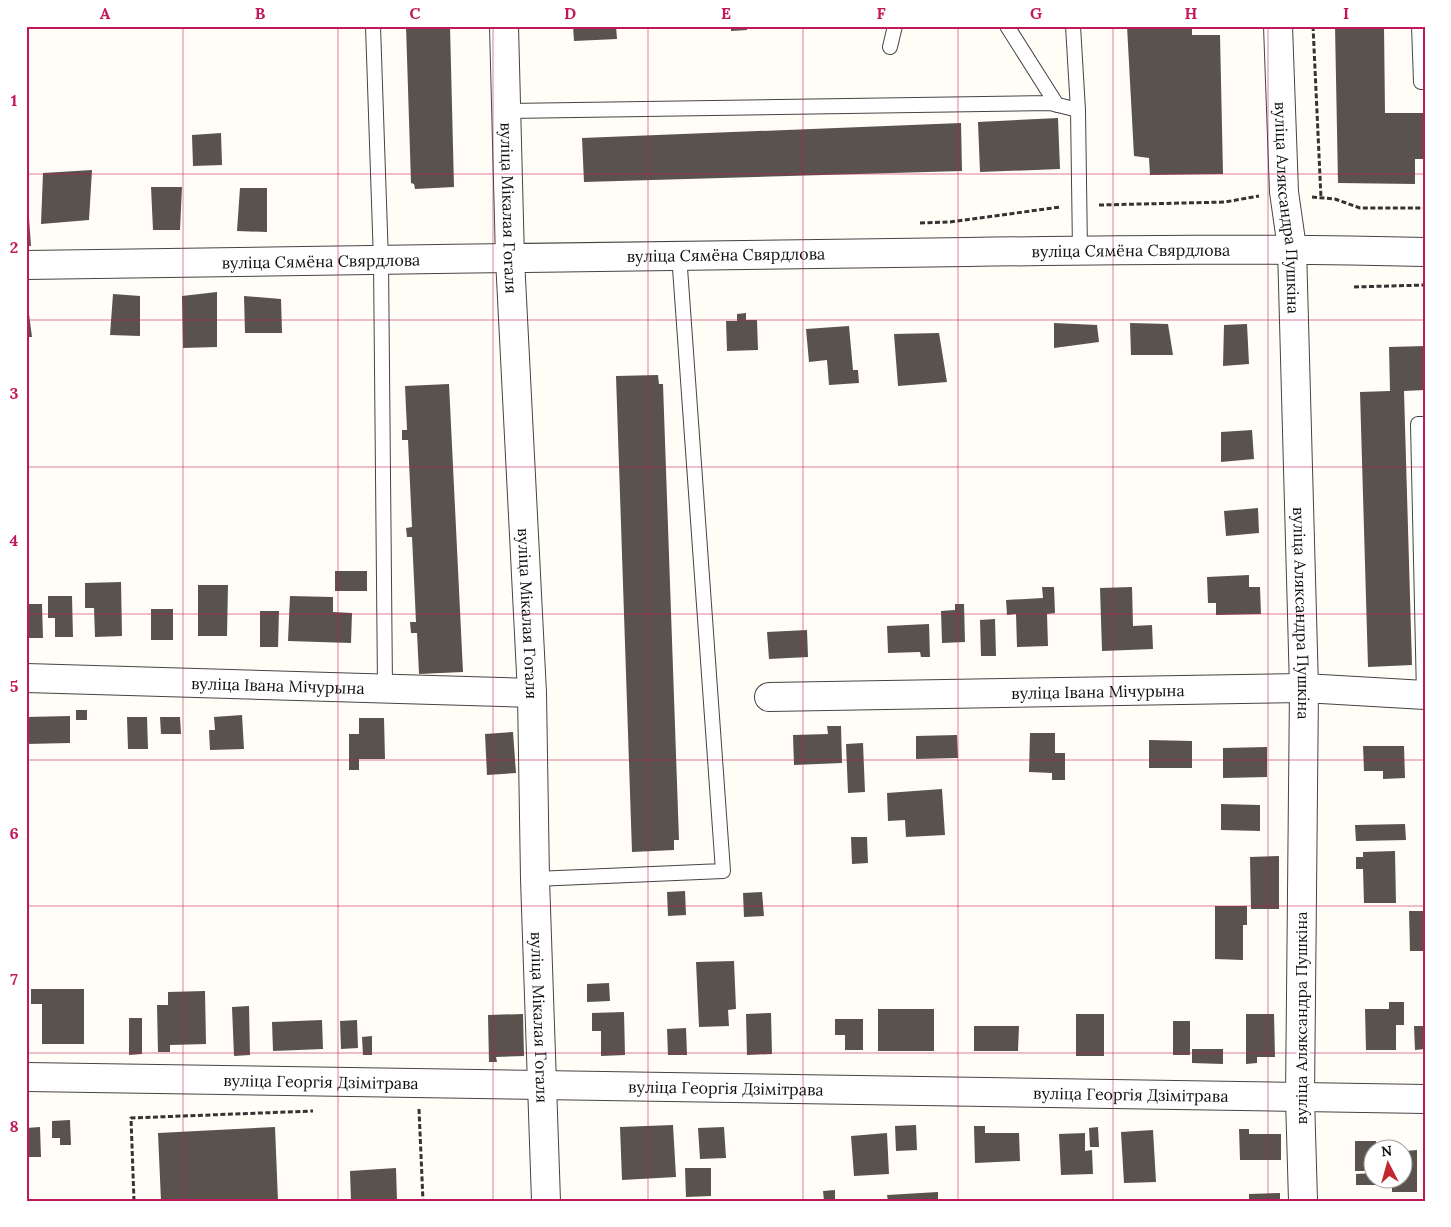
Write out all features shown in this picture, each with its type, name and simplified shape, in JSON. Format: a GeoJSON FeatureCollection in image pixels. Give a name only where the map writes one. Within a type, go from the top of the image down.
{"type":"FeatureCollection","features":[{"type":"Feature","properties":{"kind":"street","name":"вуліца Мікалая Гогаля"},"geometry":{"type":"LineString","coordinates":[[504,26],[510,258],[532,693],[535,879],[546,1201]]}},
{"type":"Feature","properties":{"kind":"street","name":"вуліца Аляксандра Пушкіна"},"geometry":{"type":"LineString","coordinates":[[1278,26],[1284,192],[1292,248],[1304,688],[1300,1098],[1303,1201]]}},
{"type":"Feature","properties":{"kind":"street","name":"вуліца Сямёна Свярдлова"},"geometry":{"type":"LineString","coordinates":[[26,265],[380,261],[679,254],[1292,248],[1425,252]]}},
{"type":"Feature","properties":{"kind":"street","name":"вуліца Івана Мічурына"},"geometry":{"type":"LineString","coordinates":[[26,678],[385,687],[532,693]]}},
{"type":"Feature","properties":{"kind":"street","name":"вуліца Івана Мічурына"},"geometry":{"type":"LineString","coordinates":[[769,697],[1304,688],[1424,695]]}},
{"type":"Feature","properties":{"kind":"street","name":"вуліца Георгія Дзімітрава"},"geometry":{"type":"LineString","coordinates":[[26,1077],[1425,1099]]}},
{"type":"Feature","properties":{"kind":"lane"},"geometry":{"type":"LineString","coordinates":[[373,26],[380,261],[385,687]]}},
{"type":"Feature","properties":{"kind":"lane"},"geometry":{"type":"LineString","coordinates":[[890,47],[895,26]]}},
{"type":"Feature","properties":{"kind":"lane"},"geometry":{"type":"LineString","coordinates":[[1007,26],[1056,105]]}},
{"type":"Feature","properties":{"kind":"lane"},"geometry":{"type":"LineString","coordinates":[[1073,26],[1078,110],[1080,251]]}},
{"type":"Feature","properties":{"kind":"lane"},"geometry":{"type":"LineString","coordinates":[[1419,26],[1421,82],[1425,82]]}},
{"type":"Feature","properties":{"kind":"lane"},"geometry":{"type":"LineString","coordinates":[[507,111],[1056,105],[1078,110]]}},
{"type":"Feature","properties":{"kind":"lane"},"geometry":{"type":"LineString","coordinates":[[535,879],[723,872],[679,254]]}},
{"type":"Feature","properties":{"kind":"lane"},"geometry":{"type":"LineString","coordinates":[[1424,695],[1418,424],[1425,424]]}},
{"type":"Feature","properties":{"kind":"path"},"geometry":{"type":"LineString","coordinates":[[1313,26],[1321,198]]}},
{"type":"Feature","properties":{"kind":"path"},"geometry":{"type":"LineString","coordinates":[[911,224],[950,222],[1078,205],[1225,202],[1284,192],[1336,199],[1360,208],[1425,208]]}},
{"type":"Feature","properties":{"kind":"path"},"geometry":{"type":"LineString","coordinates":[[1354,286],[1425,285]]}},
{"type":"Feature","properties":{"kind":"path"},"geometry":{"type":"LineString","coordinates":[[419,1106],[423,1201]]}},
{"type":"Feature","properties":{"kind":"path"},"geometry":{"type":"LineString","coordinates":[[134,1201],[131,1118],[320,1110]]}},
{"type":"Feature","properties":{"kind":"building"},"geometry":{"type":"Polygon","coordinates":[[[406,26],[450,26],[454,187],[415,189],[414,184],[411,183],[406,26]]]}},
{"type":"Feature","properties":{"kind":"building"},"geometry":{"type":"Polygon","coordinates":[[[573,26],[616,26],[617,39],[574,41],[573,26]]]}},
{"type":"Feature","properties":{"kind":"building"},"geometry":{"type":"Polygon","coordinates":[[[731,26],[747,26],[747,30],[731,31],[731,26]]]}},
{"type":"Feature","properties":{"kind":"building"},"geometry":{"type":"Polygon","coordinates":[[[1127,26],[1192,26],[1192,35],[1220,35],[1223,174],[1150,175],[1149,158],[1134,156],[1127,26]]]}},
{"type":"Feature","properties":{"kind":"building"},"geometry":{"type":"Polygon","coordinates":[[[1335,26],[1384,26],[1385,113],[1425,113],[1425,159],[1415,159],[1415,184],[1338,183],[1335,26]]]}},
{"type":"Feature","properties":{"kind":"building"},"geometry":{"type":"Polygon","coordinates":[[[1058,118],[1060,169],[980,172],[978,122],[1058,118]]]}},
{"type":"Feature","properties":{"kind":"building"},"geometry":{"type":"Polygon","coordinates":[[[961,123],[962,171],[584,182],[582,138],[961,123]]]}},
{"type":"Feature","properties":{"kind":"building"},"geometry":{"type":"Polygon","coordinates":[[[221,133],[222,165],[193,166],[192,135],[221,133]]]}},
{"type":"Feature","properties":{"kind":"building"},"geometry":{"type":"Polygon","coordinates":[[[92,170],[89,220],[41,224],[43,173],[92,170]]]}},
{"type":"Feature","properties":{"kind":"building"},"geometry":{"type":"Polygon","coordinates":[[[151,187],[182,187],[180,230],[153,230],[151,187]]]}},
{"type":"Feature","properties":{"kind":"building"},"geometry":{"type":"Polygon","coordinates":[[[240,188],[267,188],[267,232],[237,231],[240,188]]]}},
{"type":"Feature","properties":{"kind":"building"},"geometry":{"type":"Polygon","coordinates":[[[26,204],[28,204],[31,246],[26,246],[26,204]]]}},
{"type":"Feature","properties":{"kind":"building"},"geometry":{"type":"Polygon","coordinates":[[[217,292],[217,347],[183,348],[182,296],[217,292]]]}},
{"type":"Feature","properties":{"kind":"building"},"geometry":{"type":"Polygon","coordinates":[[[113,294],[140,296],[140,336],[110,335],[113,294]]]}},
{"type":"Feature","properties":{"kind":"building"},"geometry":{"type":"Polygon","coordinates":[[[244,296],[281,299],[282,333],[245,333],[244,296]]]}},
{"type":"Feature","properties":{"kind":"building"},"geometry":{"type":"Polygon","coordinates":[[[27,299],[32,337],[26,337],[27,299]]]}},
{"type":"Feature","properties":{"kind":"building"},"geometry":{"type":"Polygon","coordinates":[[[746,313],[746,320],[757,320],[758,350],[727,351],[726,321],[737,321],[737,314],[746,313]]]}},
{"type":"Feature","properties":{"kind":"building"},"geometry":{"type":"Polygon","coordinates":[[[1054,323],[1097,325],[1099,342],[1054,348],[1054,323]]]}},
{"type":"Feature","properties":{"kind":"building"},"geometry":{"type":"Polygon","coordinates":[[[1130,323],[1168,324],[1173,355],[1131,355],[1130,323]]]}},
{"type":"Feature","properties":{"kind":"building"},"geometry":{"type":"Polygon","coordinates":[[[1247,324],[1249,364],[1223,366],[1224,325],[1247,324]]]}},
{"type":"Feature","properties":{"kind":"building"},"geometry":{"type":"Polygon","coordinates":[[[849,326],[853,370],[858,370],[859,383],[829,385],[827,360],[809,362],[806,329],[849,326]]]}},
{"type":"Feature","properties":{"kind":"building"},"geometry":{"type":"Polygon","coordinates":[[[939,333],[947,382],[898,386],[894,334],[939,333]]]}},
{"type":"Feature","properties":{"kind":"building"},"geometry":{"type":"Polygon","coordinates":[[[1425,346],[1425,390],[1404,391],[1412,665],[1368,667],[1360,392],[1390,391],[1389,347],[1425,346]]]}},
{"type":"Feature","properties":{"kind":"building"},"geometry":{"type":"Polygon","coordinates":[[[658,375],[659,384],[663,384],[679,840],[674,840],[674,850],[632,852],[616,376],[658,375]]]}},
{"type":"Feature","properties":{"kind":"building"},"geometry":{"type":"Polygon","coordinates":[[[449,384],[463,672],[419,674],[417,633],[411,633],[410,622],[416,622],[412,537],[407,537],[406,528],[412,527],[408,440],[402,440],[402,430],[407,430],[405,386],[449,384]]]}},
{"type":"Feature","properties":{"kind":"building"},"geometry":{"type":"Polygon","coordinates":[[[1252,430],[1254,459],[1221,462],[1221,432],[1252,430]]]}},
{"type":"Feature","properties":{"kind":"building"},"geometry":{"type":"Polygon","coordinates":[[[1258,508],[1259,533],[1226,536],[1224,511],[1258,508]]]}},
{"type":"Feature","properties":{"kind":"building"},"geometry":{"type":"Polygon","coordinates":[[[335,571],[367,571],[367,591],[335,591],[335,571]]]}},
{"type":"Feature","properties":{"kind":"building"},"geometry":{"type":"Polygon","coordinates":[[[1249,575],[1249,587],[1260,587],[1261,614],[1216,615],[1216,603],[1208,603],[1207,577],[1249,575]]]}},
{"type":"Feature","properties":{"kind":"building"},"geometry":{"type":"Polygon","coordinates":[[[121,582],[122,636],[95,637],[94,608],[85,608],[85,583],[121,582]]]}},
{"type":"Feature","properties":{"kind":"building"},"geometry":{"type":"Polygon","coordinates":[[[198,585],[228,585],[227,636],[198,636],[198,585]]]}},
{"type":"Feature","properties":{"kind":"building"},"geometry":{"type":"Polygon","coordinates":[[[1042,587],[1054,587],[1055,613],[1047,614],[1048,646],[1017,647],[1016,614],[1007,615],[1006,600],[1043,598],[1042,587]]]}},
{"type":"Feature","properties":{"kind":"building"},"geometry":{"type":"Polygon","coordinates":[[[1132,587],[1133,626],[1152,625],[1153,649],[1102,651],[1100,588],[1132,587]]]}},
{"type":"Feature","properties":{"kind":"building"},"geometry":{"type":"Polygon","coordinates":[[[48,596],[72,596],[73,637],[55,637],[55,618],[48,618],[48,596]]]}},
{"type":"Feature","properties":{"kind":"building"},"geometry":{"type":"Polygon","coordinates":[[[290,596],[333,597],[333,612],[352,613],[351,643],[288,641],[290,596]]]}},
{"type":"Feature","properties":{"kind":"building"},"geometry":{"type":"Polygon","coordinates":[[[26,604],[42,604],[43,638],[26,638],[26,604]]]}},
{"type":"Feature","properties":{"kind":"building"},"geometry":{"type":"Polygon","coordinates":[[[955,604],[964,604],[965,642],[942,643],[941,611],[955,610],[955,604]]]}},
{"type":"Feature","properties":{"kind":"building"},"geometry":{"type":"Polygon","coordinates":[[[151,609],[173,609],[173,640],[151,640],[151,609]]]}},
{"type":"Feature","properties":{"kind":"building"},"geometry":{"type":"Polygon","coordinates":[[[260,611],[279,611],[278,647],[260,647],[260,611]]]}},
{"type":"Feature","properties":{"kind":"building"},"geometry":{"type":"Polygon","coordinates":[[[995,619],[996,656],[981,656],[980,620],[995,619]]]}},
{"type":"Feature","properties":{"kind":"building"},"geometry":{"type":"Polygon","coordinates":[[[929,624],[930,657],[921,657],[920,652],[888,653],[887,626],[929,624]]]}},
{"type":"Feature","properties":{"kind":"building"},"geometry":{"type":"Polygon","coordinates":[[[807,630],[808,657],[769,659],[767,632],[807,630]]]}},
{"type":"Feature","properties":{"kind":"building"},"geometry":{"type":"Polygon","coordinates":[[[76,710],[87,710],[87,720],[76,720],[76,710]]]}},
{"type":"Feature","properties":{"kind":"building"},"geometry":{"type":"Polygon","coordinates":[[[242,715],[244,749],[210,750],[209,730],[215,730],[214,717],[242,715]]]}},
{"type":"Feature","properties":{"kind":"building"},"geometry":{"type":"Polygon","coordinates":[[[70,716],[70,743],[26,744],[26,717],[70,716]]]}},
{"type":"Feature","properties":{"kind":"building"},"geometry":{"type":"Polygon","coordinates":[[[127,717],[147,717],[148,749],[128,749],[127,717]]]}},
{"type":"Feature","properties":{"kind":"building"},"geometry":{"type":"Polygon","coordinates":[[[160,717],[180,717],[181,734],[161,734],[160,717]]]}},
{"type":"Feature","properties":{"kind":"building"},"geometry":{"type":"Polygon","coordinates":[[[359,718],[384,718],[385,759],[359,759],[359,770],[349,770],[349,734],[359,734],[359,718]]]}},
{"type":"Feature","properties":{"kind":"building"},"geometry":{"type":"Polygon","coordinates":[[[827,726],[841,726],[842,763],[794,765],[793,735],[828,734],[827,726]]]}},
{"type":"Feature","properties":{"kind":"building"},"geometry":{"type":"Polygon","coordinates":[[[513,732],[516,773],[487,775],[485,734],[513,732]]]}},
{"type":"Feature","properties":{"kind":"building"},"geometry":{"type":"Polygon","coordinates":[[[1030,733],[1055,733],[1055,753],[1065,753],[1065,780],[1052,780],[1052,773],[1029,772],[1030,733]]]}},
{"type":"Feature","properties":{"kind":"building"},"geometry":{"type":"Polygon","coordinates":[[[957,735],[958,758],[916,759],[916,736],[957,735]]]}},
{"type":"Feature","properties":{"kind":"building"},"geometry":{"type":"Polygon","coordinates":[[[1149,740],[1192,741],[1192,768],[1149,768],[1149,740]]]}},
{"type":"Feature","properties":{"kind":"building"},"geometry":{"type":"Polygon","coordinates":[[[863,743],[865,792],[848,793],[846,744],[863,743]]]}},
{"type":"Feature","properties":{"kind":"building"},"geometry":{"type":"Polygon","coordinates":[[[1363,746],[1404,746],[1405,778],[1383,779],[1383,771],[1364,771],[1363,746]]]}},
{"type":"Feature","properties":{"kind":"building"},"geometry":{"type":"Polygon","coordinates":[[[1267,747],[1267,777],[1223,778],[1223,748],[1267,747]]]}},
{"type":"Feature","properties":{"kind":"building"},"geometry":{"type":"Polygon","coordinates":[[[942,789],[945,835],[906,837],[905,820],[888,821],[887,793],[942,789]]]}},
{"type":"Feature","properties":{"kind":"building"},"geometry":{"type":"Polygon","coordinates":[[[1221,804],[1260,805],[1260,831],[1221,830],[1221,804]]]}},
{"type":"Feature","properties":{"kind":"building"},"geometry":{"type":"Polygon","coordinates":[[[1405,824],[1406,840],[1356,841],[1355,825],[1405,824]]]}},
{"type":"Feature","properties":{"kind":"building"},"geometry":{"type":"Polygon","coordinates":[[[851,837],[867,837],[868,863],[852,864],[851,837]]]}},
{"type":"Feature","properties":{"kind":"building"},"geometry":{"type":"Polygon","coordinates":[[[1395,851],[1396,903],[1364,903],[1363,869],[1356,869],[1356,857],[1363,857],[1363,852],[1395,851]]]}},
{"type":"Feature","properties":{"kind":"building"},"geometry":{"type":"Polygon","coordinates":[[[1279,856],[1279,909],[1251,909],[1250,857],[1279,856]]]}},
{"type":"Feature","properties":{"kind":"building"},"geometry":{"type":"Polygon","coordinates":[[[685,891],[686,915],[668,916],[667,892],[685,891]]]}},
{"type":"Feature","properties":{"kind":"building"},"geometry":{"type":"Polygon","coordinates":[[[762,892],[764,916],[744,917],[743,893],[762,892]]]}},
{"type":"Feature","properties":{"kind":"building"},"geometry":{"type":"Polygon","coordinates":[[[1215,906],[1247,906],[1247,925],[1243,925],[1243,960],[1215,959],[1215,906]]]}},
{"type":"Feature","properties":{"kind":"building"},"geometry":{"type":"Polygon","coordinates":[[[1409,911],[1425,911],[1425,951],[1410,951],[1409,911]]]}},
{"type":"Feature","properties":{"kind":"building"},"geometry":{"type":"Polygon","coordinates":[[[734,961],[736,1009],[728,1010],[729,1026],[699,1027],[696,962],[734,961]]]}},
{"type":"Feature","properties":{"kind":"building"},"geometry":{"type":"Polygon","coordinates":[[[609,983],[610,1001],[587,1002],[587,984],[609,983]]]}},
{"type":"Feature","properties":{"kind":"building"},"geometry":{"type":"Polygon","coordinates":[[[31,989],[84,989],[84,1044],[42,1044],[42,1004],[31,1004],[31,989]]]}},
{"type":"Feature","properties":{"kind":"building"},"geometry":{"type":"Polygon","coordinates":[[[205,991],[206,1044],[170,1045],[170,1052],[158,1052],[157,1005],[168,1005],[168,992],[205,991]]]}},
{"type":"Feature","properties":{"kind":"building"},"geometry":{"type":"Polygon","coordinates":[[[1389,1002],[1404,1002],[1404,1025],[1396,1025],[1396,1050],[1366,1050],[1365,1009],[1389,1009],[1389,1002]]]}},
{"type":"Feature","properties":{"kind":"building"},"geometry":{"type":"Polygon","coordinates":[[[249,1006],[250,1055],[234,1056],[232,1007],[249,1006]]]}},
{"type":"Feature","properties":{"kind":"building"},"geometry":{"type":"Polygon","coordinates":[[[878,1009],[934,1009],[934,1051],[878,1051],[878,1009]]]}},
{"type":"Feature","properties":{"kind":"building"},"geometry":{"type":"Polygon","coordinates":[[[624,1012],[625,1055],[601,1056],[601,1031],[592,1031],[592,1013],[624,1012]]]}},
{"type":"Feature","properties":{"kind":"building"},"geometry":{"type":"Polygon","coordinates":[[[771,1013],[772,1054],[747,1055],[746,1014],[771,1013]]]}},
{"type":"Feature","properties":{"kind":"building"},"geometry":{"type":"Polygon","coordinates":[[[523,1014],[524,1056],[496,1057],[497,1062],[489,1062],[488,1015],[523,1014]]]}},
{"type":"Feature","properties":{"kind":"building"},"geometry":{"type":"Polygon","coordinates":[[[1076,1014],[1104,1014],[1104,1056],[1076,1056],[1076,1014]]]}},
{"type":"Feature","properties":{"kind":"building"},"geometry":{"type":"Polygon","coordinates":[[[1246,1014],[1274,1014],[1275,1057],[1257,1057],[1257,1063],[1246,1064],[1246,1014]]]}},
{"type":"Feature","properties":{"kind":"building"},"geometry":{"type":"Polygon","coordinates":[[[129,1018],[142,1018],[142,1054],[129,1055],[129,1018]]]}},
{"type":"Feature","properties":{"kind":"building"},"geometry":{"type":"Polygon","coordinates":[[[835,1019],[863,1019],[863,1050],[845,1050],[845,1035],[835,1035],[835,1019]]]}},
{"type":"Feature","properties":{"kind":"building"},"geometry":{"type":"Polygon","coordinates":[[[322,1020],[323,1049],[273,1051],[272,1022],[322,1020]]]}},
{"type":"Feature","properties":{"kind":"building"},"geometry":{"type":"Polygon","coordinates":[[[357,1020],[358,1048],[341,1049],[340,1021],[357,1020]]]}},
{"type":"Feature","properties":{"kind":"building"},"geometry":{"type":"Polygon","coordinates":[[[1173,1021],[1190,1021],[1190,1055],[1173,1055],[1173,1021]]]}},
{"type":"Feature","properties":{"kind":"building"},"geometry":{"type":"Polygon","coordinates":[[[974,1026],[1019,1026],[1018,1051],[974,1051],[974,1026]]]}},
{"type":"Feature","properties":{"kind":"building"},"geometry":{"type":"Polygon","coordinates":[[[1414,1026],[1425,1026],[1425,1049],[1415,1050],[1414,1026]]]}},
{"type":"Feature","properties":{"kind":"building"},"geometry":{"type":"Polygon","coordinates":[[[686,1028],[687,1055],[668,1055],[667,1029],[686,1028]]]}},
{"type":"Feature","properties":{"kind":"building"},"geometry":{"type":"Polygon","coordinates":[[[372,1036],[372,1055],[363,1055],[362,1037],[372,1036]]]}},
{"type":"Feature","properties":{"kind":"building"},"geometry":{"type":"Polygon","coordinates":[[[1192,1049],[1223,1049],[1223,1064],[1192,1063],[1192,1049]]]}},
{"type":"Feature","properties":{"kind":"building"},"geometry":{"type":"Polygon","coordinates":[[[70,1120],[71,1145],[60,1145],[60,1138],[52,1138],[52,1121],[70,1120]]]}},
{"type":"Feature","properties":{"kind":"building"},"geometry":{"type":"Polygon","coordinates":[[[673,1125],[676,1177],[622,1180],[620,1127],[673,1125]]]}},
{"type":"Feature","properties":{"kind":"building"},"geometry":{"type":"Polygon","coordinates":[[[916,1125],[917,1150],[896,1151],[895,1126],[916,1125]]]}},
{"type":"Feature","properties":{"kind":"building"},"geometry":{"type":"Polygon","coordinates":[[[974,1126],[985,1126],[985,1133],[1019,1133],[1020,1161],[975,1163],[974,1126]]]}},
{"type":"Feature","properties":{"kind":"building"},"geometry":{"type":"Polygon","coordinates":[[[40,1127],[41,1157],[26,1157],[26,1128],[40,1127]]]}},
{"type":"Feature","properties":{"kind":"building"},"geometry":{"type":"Polygon","coordinates":[[[275,1127],[278,1201],[161,1201],[158,1133],[275,1127]]]}},
{"type":"Feature","properties":{"kind":"building"},"geometry":{"type":"Polygon","coordinates":[[[724,1127],[726,1158],[700,1159],[698,1128],[724,1127]]]}},
{"type":"Feature","properties":{"kind":"building"},"geometry":{"type":"Polygon","coordinates":[[[1098,1127],[1099,1147],[1090,1147],[1089,1128],[1098,1127]]]}},
{"type":"Feature","properties":{"kind":"building"},"geometry":{"type":"Polygon","coordinates":[[[1239,1129],[1249,1129],[1249,1134],[1281,1134],[1281,1160],[1240,1160],[1239,1129]]]}},
{"type":"Feature","properties":{"kind":"building"},"geometry":{"type":"Polygon","coordinates":[[[1153,1130],[1156,1182],[1124,1183],[1121,1132],[1153,1130]]]}},
{"type":"Feature","properties":{"kind":"building"},"geometry":{"type":"Polygon","coordinates":[[[887,1133],[889,1174],[854,1176],[851,1136],[887,1133]]]}},
{"type":"Feature","properties":{"kind":"building"},"geometry":{"type":"Polygon","coordinates":[[[1085,1133],[1085,1151],[1092,1150],[1093,1174],[1061,1175],[1059,1134],[1085,1133]]]}},
{"type":"Feature","properties":{"kind":"building"},"geometry":{"type":"Polygon","coordinates":[[[1355,1141],[1364,1141],[1364,1171],[1355,1171],[1355,1141]]]}},
{"type":"Feature","properties":{"kind":"building"},"geometry":{"type":"Polygon","coordinates":[[[1414,1150],[1417,1150],[1417,1192],[1392,1192],[1392,1190],[1414,1190],[1414,1150]]]}},
{"type":"Feature","properties":{"kind":"building"},"geometry":{"type":"Polygon","coordinates":[[[396,1168],[397,1201],[351,1201],[350,1171],[396,1168]]]}},
{"type":"Feature","properties":{"kind":"building"},"geometry":{"type":"Polygon","coordinates":[[[685,1168],[711,1168],[711,1196],[686,1197],[685,1168]]]}},
{"type":"Feature","properties":{"kind":"building"},"geometry":{"type":"Polygon","coordinates":[[[1356,1174],[1364,1174],[1364,1185],[1356,1185],[1356,1174]]]}},
{"type":"Feature","properties":{"kind":"building"},"geometry":{"type":"Polygon","coordinates":[[[835,1190],[835,1201],[824,1201],[823,1191],[835,1190]]]}},
{"type":"Feature","properties":{"kind":"building"},"geometry":{"type":"Polygon","coordinates":[[[938,1192],[938,1201],[888,1201],[887,1195],[938,1192]]]}},
{"type":"Feature","properties":{"kind":"building"},"geometry":{"type":"Polygon","coordinates":[[[1280,1193],[1280,1201],[1249,1201],[1249,1194],[1280,1193]]]}}]}
